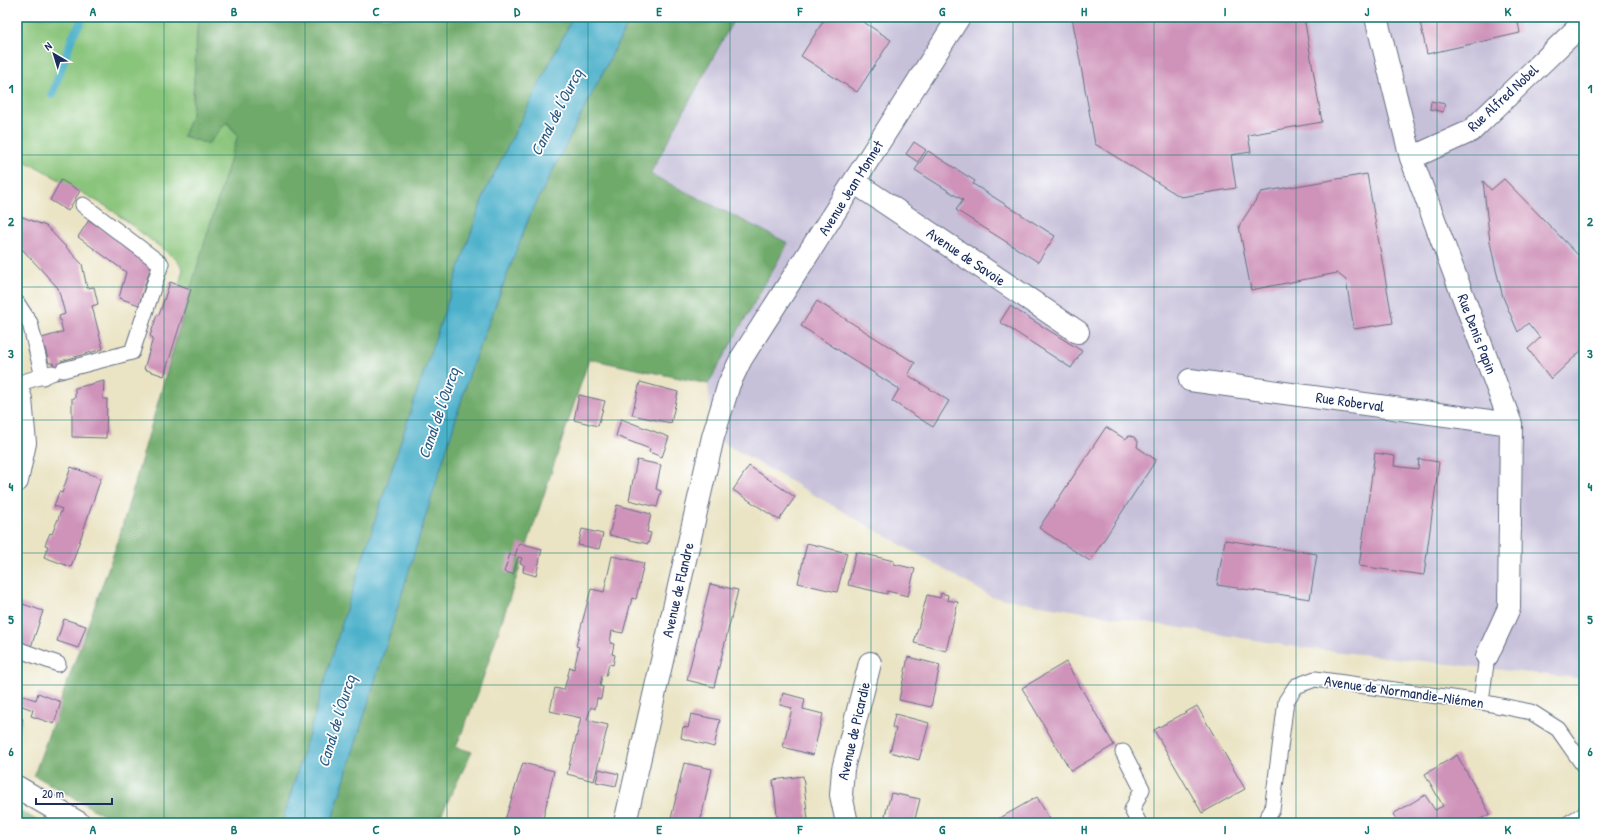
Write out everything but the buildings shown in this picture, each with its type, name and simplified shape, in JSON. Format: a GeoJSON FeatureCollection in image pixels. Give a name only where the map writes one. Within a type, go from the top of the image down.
{"type":"FeatureCollection","features":[{"type":"Feature","properties":{"kind":"street","name":"Avenue Jean Monnet"},"geometry":{"type":"LineString","coordinates":[[741,359],[960,17]]}},
{"type":"Feature","properties":{"kind":"street","name":"Rue Denis Papin"},"geometry":{"type":"LineString","coordinates":[[1376,17],[1411,158],[1511,424],[1509,608],[1487,656]]}},
{"type":"Feature","properties":{"kind":"street","name":"Rue Alfred Nobel"},"geometry":{"type":"LineString","coordinates":[[1411,158],[1471,131],[1584,22]]}},
{"type":"Feature","properties":{"kind":"street","name":"Avenue de Savoie"},"geometry":{"type":"LineString","coordinates":[[854,182],[1078,332]]}},
{"type":"Feature","properties":{"kind":"street","name":"Avenue de Flandre"},"geometry":{"type":"LineString","coordinates":[[625,823],[713,437],[729,384],[741,359]]}},
{"type":"Feature","properties":{"kind":"street","name":"Rue Roberval"},"geometry":{"type":"LineString","coordinates":[[1190,380],[1511,424]]}},
{"type":"Feature","properties":{"kind":"street"},"geometry":{"type":"LineString","coordinates":[[17,388],[21,399],[25,443],[17,481]]}},
{"type":"Feature","properties":{"kind":"street","name":"Avenue de Picardie"},"geometry":{"type":"LineString","coordinates":[[847,823],[841,796],[843,769],[870,663]]}},
{"type":"Feature","properties":{"kind":"street"},"geometry":{"type":"LineString","coordinates":[[17,787],[79,823]]}},
{"type":"Feature","properties":{"kind":"lane"},"geometry":{"type":"LineString","coordinates":[[17,384],[132,352],[161,264],[82,205]]}},
{"type":"Feature","properties":{"kind":"lane"},"geometry":{"type":"LineString","coordinates":[[17,303],[30,323],[54,373]]}},
{"type":"Feature","properties":{"kind":"lane"},"geometry":{"type":"LineString","coordinates":[[17,649],[58,664]]}},
{"type":"Feature","properties":{"kind":"lane"},"geometry":{"type":"LineString","coordinates":[[1481,702],[1487,656]]}},
{"type":"Feature","properties":{"kind":"lane","name":"Avenue de Normandie-Niémen"},"geometry":{"type":"LineString","coordinates":[[1264,823],[1272,810],[1286,702],[1296,686],[1315,679],[1481,702],[1531,712],[1558,728],[1584,766]]}},
{"type":"Feature","properties":{"kind":"lane"},"geometry":{"type":"LineString","coordinates":[[1123,752],[1142,789],[1132,810],[1139,823]]}},
{"type":"Feature","properties":{"kind":"lane"},"geometry":{"type":"LineString","coordinates":[[1569,823],[1584,814]]}},
{"type":"Feature","properties":{"kind":"shaded area"},"geometry":{"type":"Polygon","coordinates":[[[734,17],[1584,17],[1584,679],[1296,647],[992,597],[713,437],[708,384],[788,243],[650,174],[734,17]]]}},
{"type":"Feature","properties":{"kind":"green space"},"geometry":{"type":"Polygon","coordinates":[[[17,17],[198,17],[192,114],[184,136],[226,122],[238,135],[191,289],[179,285],[183,269],[177,260],[109,208],[37,167],[17,158],[17,17]]]}},
{"type":"Feature","properties":{"kind":"green space"},"geometry":{"type":"Polygon","coordinates":[[[198,17],[573,17],[485,192],[414,401],[347,607],[282,823],[117,823],[34,775],[118,541],[196,270],[238,135],[227,122],[208,144],[183,136],[192,114],[198,17]]]}},
{"type":"Feature","properties":{"kind":"green space"},"geometry":{"type":"Polygon","coordinates":[[[631,17],[735,17],[650,174],[788,243],[708,384],[589,359],[478,693],[456,747],[472,752],[437,823],[331,823],[472,366],[530,215],[631,17]]]}},
{"type":"Feature","properties":{"kind":"green space"},"geometry":{"type":"Polygon","coordinates":[[[18,809],[41,823],[17,823],[18,809]]]}},
{"type":"Feature","properties":{"kind":"water","name":"Canal de l'Ourcq"},"geometry":{"type":"Polygon","coordinates":[[[573,17],[631,17],[530,215],[472,366],[331,823],[282,823],[347,607],[414,401],[485,192],[573,17]]]}},
{"type":"Feature","properties":{"kind":"waterway"},"geometry":{"type":"LineString","coordinates":[[52,95],[73,35],[84,17]]}}]}
